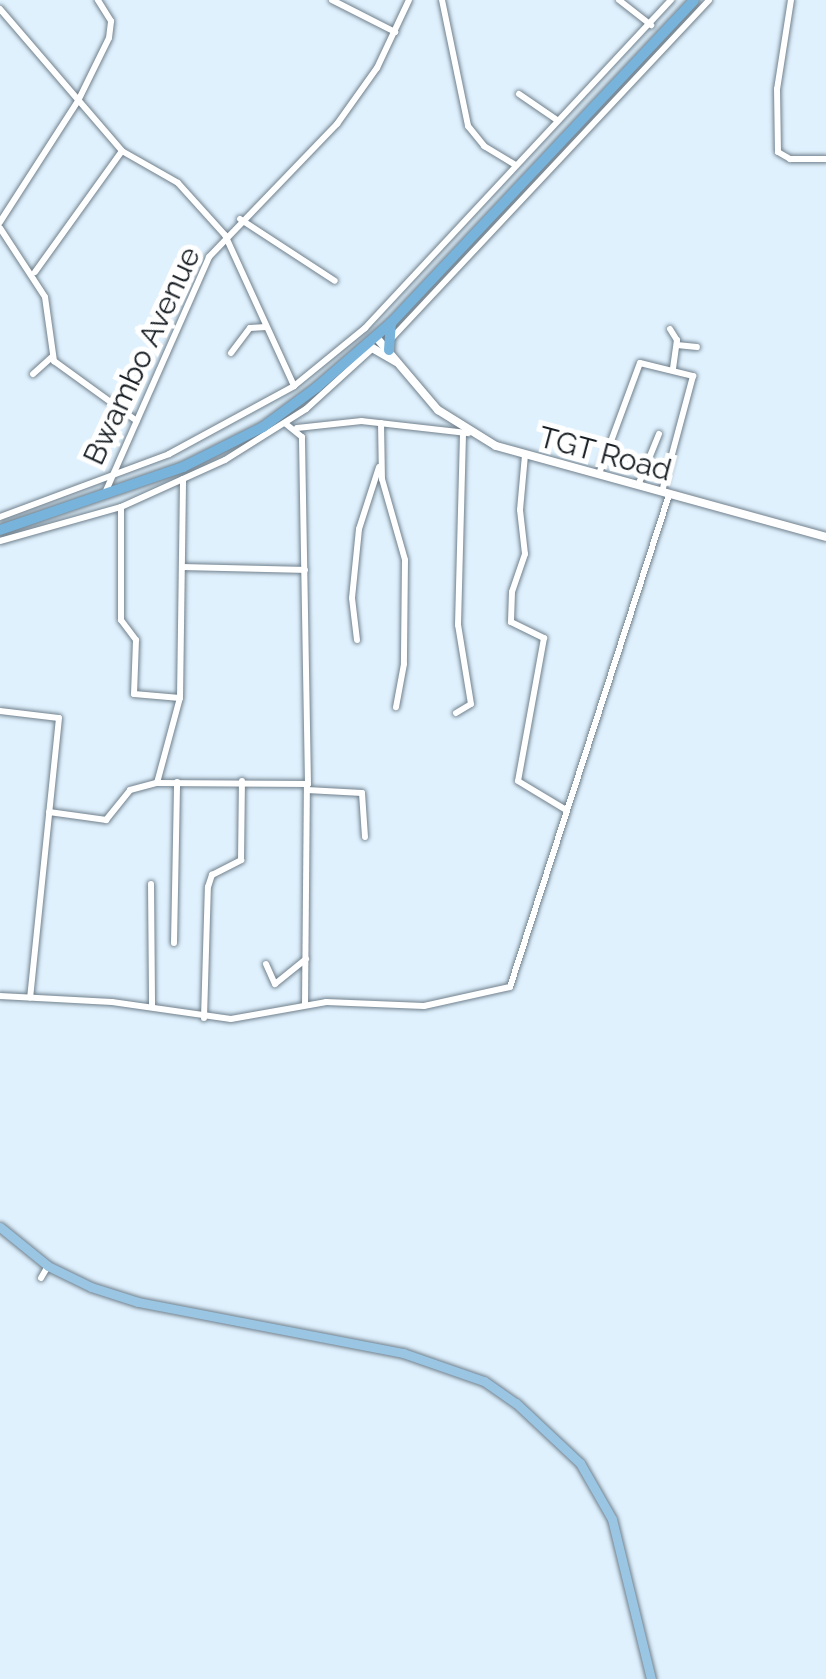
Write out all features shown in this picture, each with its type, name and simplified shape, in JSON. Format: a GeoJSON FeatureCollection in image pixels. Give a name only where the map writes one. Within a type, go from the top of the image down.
{"type":"FeatureCollection","features":[{"type":"Feature","properties":{"kind":"highway"},"geometry":{"type":"LineString","coordinates":[[0,530],[104,498],[263,426],[372,344],[694,0]]}},
{"type":"Feature","properties":{"kind":"highway"},"geometry":{"type":"LineString","coordinates":[[389,346],[392,322]]}},
{"type":"Feature","properties":{"kind":"main road"},"geometry":{"type":"LineString","coordinates":[[0,1227],[48,1266],[138,1302],[403,1352],[484,1381],[516,1403],[580,1464],[612,1519],[651,1679]]}},
{"type":"Feature","properties":{"kind":"street"},"geometry":{"type":"LineString","coordinates":[[52,358],[49,306],[35,272],[0,225],[78,101],[111,32],[98,0]]}},
{"type":"Feature","properties":{"kind":"street"},"geometry":{"type":"LineString","coordinates":[[332,0],[395,32]]}},
{"type":"Feature","properties":{"kind":"street","name":"Bwambo Avenue"},"geometry":{"type":"LineString","coordinates":[[104,498],[198,279],[225,235],[337,124],[395,32],[409,0]]}},
{"type":"Feature","properties":{"kind":"street"},"geometry":{"type":"LineString","coordinates":[[442,0],[468,126],[484,146],[516,165]]}},
{"type":"Feature","properties":{"kind":"street"},"geometry":{"type":"LineString","coordinates":[[619,0],[651,24]]}},
{"type":"Feature","properties":{"kind":"street"},"geometry":{"type":"LineString","coordinates":[[0,517],[169,454],[294,386],[365,328],[671,0]]}},
{"type":"Feature","properties":{"kind":"street"},"geometry":{"type":"LineString","coordinates":[[389,346],[709,0]]}},
{"type":"Feature","properties":{"kind":"street"},"geometry":{"type":"LineString","coordinates":[[791,0],[777,89],[778,152],[790,158],[826,159]]}},
{"type":"Feature","properties":{"kind":"street"},"geometry":{"type":"LineString","coordinates":[[0,8],[122,151],[178,183],[225,235],[294,386]]}},
{"type":"Feature","properties":{"kind":"street"},"geometry":{"type":"LineString","coordinates":[[519,94],[557,120]]}},
{"type":"Feature","properties":{"kind":"street"},"geometry":{"type":"LineString","coordinates":[[35,272],[122,151]]}},
{"type":"Feature","properties":{"kind":"street"},"geometry":{"type":"LineString","coordinates":[[240,219],[335,281]]}},
{"type":"Feature","properties":{"kind":"street"},"geometry":{"type":"LineString","coordinates":[[231,352],[250,328],[266,327]]}},
{"type":"Feature","properties":{"kind":"street"},"geometry":{"type":"LineString","coordinates":[[670,329],[677,345],[674,370]]}},
{"type":"Feature","properties":{"kind":"street"},"geometry":{"type":"LineString","coordinates":[[0,541],[122,508],[184,479],[286,424],[372,344],[389,346]]}},
{"type":"Feature","properties":{"kind":"street"},"geometry":{"type":"LineString","coordinates":[[372,344],[400,364]]}},
{"type":"Feature","properties":{"kind":"street"},"geometry":{"type":"LineString","coordinates":[[677,345],[697,347]]}},
{"type":"Feature","properties":{"kind":"street"},"geometry":{"type":"LineString","coordinates":[[389,346],[400,364]]}},
{"type":"Feature","properties":{"kind":"street"},"geometry":{"type":"LineString","coordinates":[[52,358],[137,421]]}},
{"type":"Feature","properties":{"kind":"street"},"geometry":{"type":"LineString","coordinates":[[33,374],[52,358]]}},
{"type":"Feature","properties":{"kind":"street","name":"TGT Road"},"geometry":{"type":"LineString","coordinates":[[400,364],[465,433],[525,455],[600,471],[666,494],[826,536]]}},
{"type":"Feature","properties":{"kind":"street"},"geometry":{"type":"LineString","coordinates":[[0,996],[152,1006],[204,1018],[248,1018],[305,1005],[424,1006],[510,987],[666,494],[695,380],[674,370],[640,364],[600,471]]}},
{"type":"Feature","properties":{"kind":"street"},"geometry":{"type":"LineString","coordinates":[[286,424],[296,428],[381,422],[465,433],[458,625],[472,704],[456,714]]}},
{"type":"Feature","properties":{"kind":"street"},"geometry":{"type":"LineString","coordinates":[[381,422],[380,466],[406,560],[404,664],[396,707]]}},
{"type":"Feature","properties":{"kind":"street"},"geometry":{"type":"LineString","coordinates":[[296,428],[302,437],[305,570],[305,1005]]}},
{"type":"Feature","properties":{"kind":"street"},"geometry":{"type":"LineString","coordinates":[[639,483],[658,434]]}},
{"type":"Feature","properties":{"kind":"street"},"geometry":{"type":"LineString","coordinates":[[525,455],[520,510],[525,554],[512,592],[510,622],[544,638],[518,781],[566,810]]}},
{"type":"Feature","properties":{"kind":"street"},"geometry":{"type":"LineString","coordinates":[[358,640],[352,598],[359,529],[380,466]]}},
{"type":"Feature","properties":{"kind":"street"},"geometry":{"type":"LineString","coordinates":[[158,783],[180,698],[184,479]]}},
{"type":"Feature","properties":{"kind":"street"},"geometry":{"type":"LineString","coordinates":[[122,508],[120,620],[136,640],[135,696],[180,698]]}},
{"type":"Feature","properties":{"kind":"street"},"geometry":{"type":"LineString","coordinates":[[185,567],[305,570]]}},
{"type":"Feature","properties":{"kind":"street"},"geometry":{"type":"LineString","coordinates":[[0,711],[60,718],[30,997]]}},
{"type":"Feature","properties":{"kind":"street"},"geometry":{"type":"LineString","coordinates":[[174,943],[177,782]]}},
{"type":"Feature","properties":{"kind":"street"},"geometry":{"type":"LineString","coordinates":[[204,1018],[208,887],[212,874],[241,860],[242,782]]}},
{"type":"Feature","properties":{"kind":"street"},"geometry":{"type":"LineString","coordinates":[[49,812],[102,822],[130,790],[158,783],[242,782],[362,793],[365,836]]}},
{"type":"Feature","properties":{"kind":"street"},"geometry":{"type":"LineString","coordinates":[[151,884],[152,1006]]}},
{"type":"Feature","properties":{"kind":"street"},"geometry":{"type":"LineString","coordinates":[[266,964],[276,984],[307,958]]}},
{"type":"Feature","properties":{"kind":"street"},"geometry":{"type":"LineString","coordinates":[[41,1278],[48,1266]]}}]}
